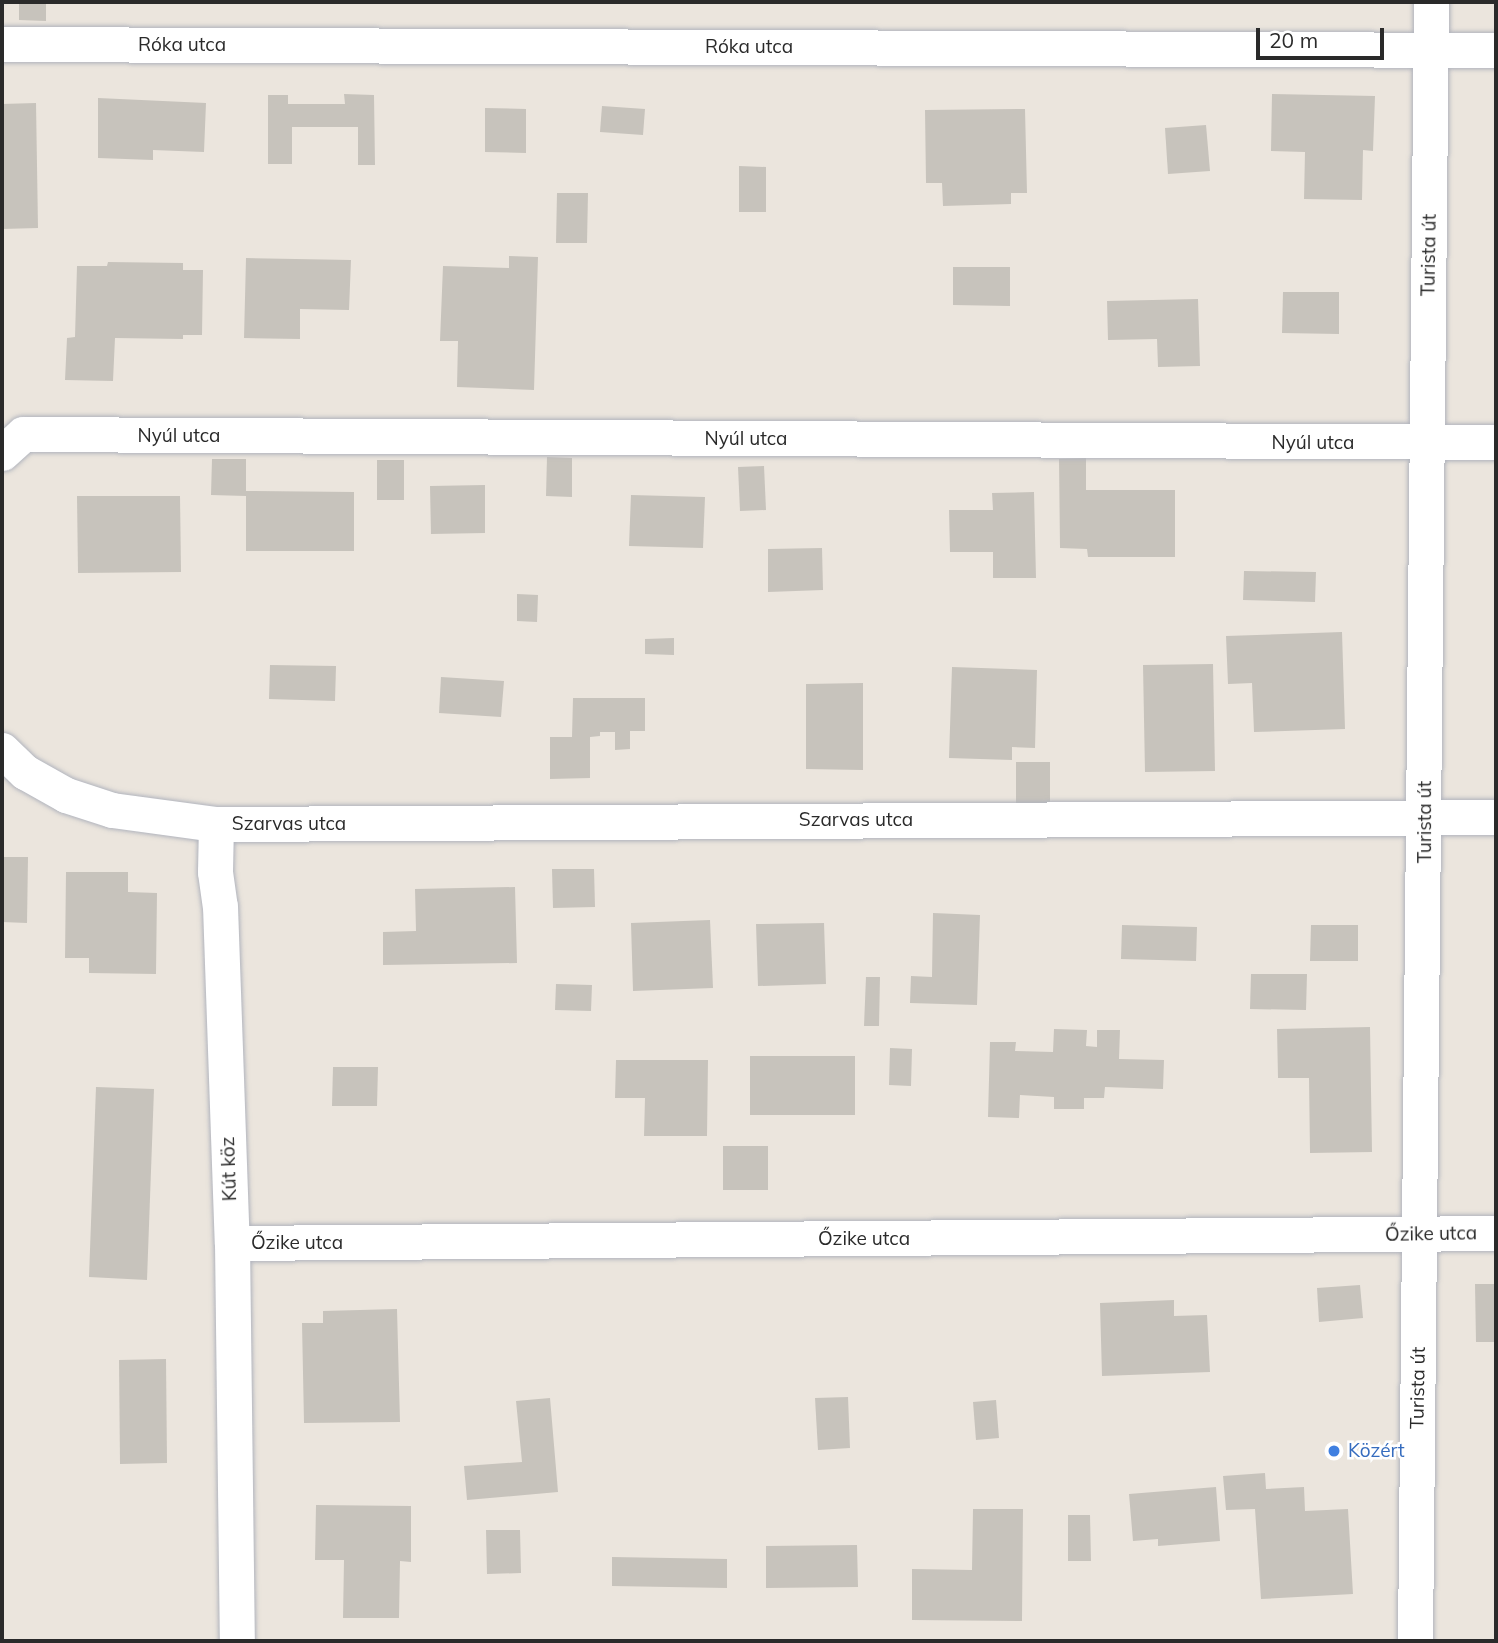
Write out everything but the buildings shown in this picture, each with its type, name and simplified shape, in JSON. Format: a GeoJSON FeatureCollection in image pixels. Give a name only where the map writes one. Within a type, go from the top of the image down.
{"type":"FeatureCollection","features":[{"type":"Feature","properties":{"kind":"street","name":"Turista út"},"geometry":{"type":"LineString","coordinates":[[1415,1641],[1431,2]]}},
{"type":"Feature","properties":{"kind":"street","name":"Róka utca"},"geometry":{"type":"LineString","coordinates":[[2,44],[1496,50]]}},
{"type":"Feature","properties":{"kind":"street","name":"Nyúl utca"},"geometry":{"type":"LineString","coordinates":[[2,453],[23,435],[1426,444],[1496,442]]}},
{"type":"Feature","properties":{"kind":"street","name":"Szarvas utca"},"geometry":{"type":"LineString","coordinates":[[2,750],[25,772],[66,795],[111,810],[216,824],[1496,817]]}},
{"type":"Feature","properties":{"kind":"street","name":"Kút köz"},"geometry":{"type":"LineString","coordinates":[[216,824],[215,872],[220,906],[232,1243],[237,1641]]}},
{"type":"Feature","properties":{"kind":"street","name":"Őzike utca"},"geometry":{"type":"LineString","coordinates":[[232,1243],[1496,1233]]}},
{"type":"Feature","properties":{"kind":"place","name":"Közért"},"geometry":{"type":"Point","coordinates":[1334,1451]}}]}
